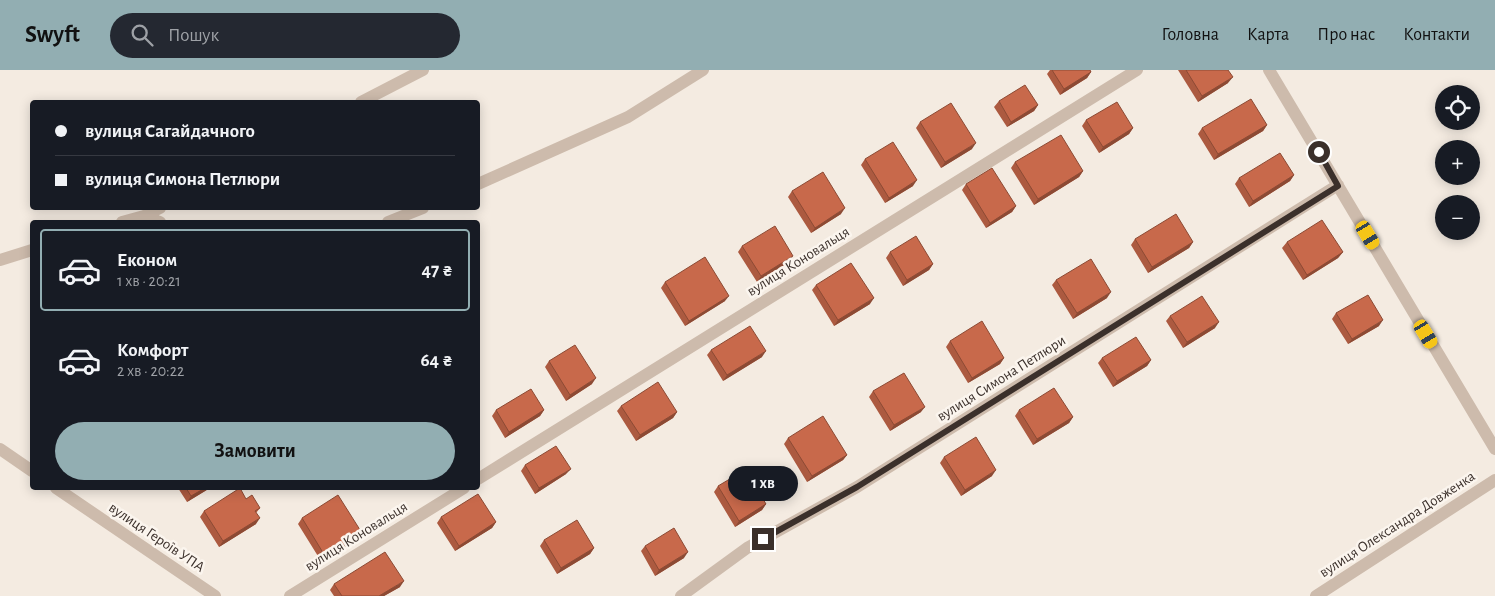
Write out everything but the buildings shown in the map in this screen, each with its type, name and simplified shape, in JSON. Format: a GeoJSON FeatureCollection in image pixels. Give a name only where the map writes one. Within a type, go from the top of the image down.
{"type":"FeatureCollection","features":[{"type":"Feature","properties":{"kind":"street"},"geometry":{"type":"LineString","coordinates":[[365,100],[423,70]]}},
{"type":"Feature","properties":{"kind":"street"},"geometry":{"type":"LineString","coordinates":[[480,183],[628,117],[703,70]]}},
{"type":"Feature","properties":{"kind":"street","name":"вулиця Коновальця"},"geometry":{"type":"LineString","coordinates":[[480,478],[1137,70]]}},
{"type":"Feature","properties":{"kind":"street"},"geometry":{"type":"LineString","coordinates":[[1269,70],[1495,449]]}},
{"type":"Feature","properties":{"kind":"street","name":"вулиця Симона Петлюри"},"geometry":{"type":"LineString","coordinates":[[681,596],[747,548],[857,487],[1338,186]]}},
{"type":"Feature","properties":{"kind":"street"},"geometry":{"type":"LineString","coordinates":[[129,220],[156,210]]}},
{"type":"Feature","properties":{"kind":"street"},"geometry":{"type":"LineString","coordinates":[[393,220],[418,210]]}},
{"type":"Feature","properties":{"kind":"street"},"geometry":{"type":"LineString","coordinates":[[144,216],[155,220]]}},
{"type":"Feature","properties":{"kind":"street"},"geometry":{"type":"LineString","coordinates":[[0,260],[30,251]]}},
{"type":"Feature","properties":{"kind":"street"},"geometry":{"type":"LineString","coordinates":[[0,449],[30,470]]}},
{"type":"Feature","properties":{"kind":"street","name":"вулиця Олександра Довженка"},"geometry":{"type":"LineString","coordinates":[[1316,596],[1495,480]]}},
{"type":"Feature","properties":{"kind":"street","name":"вулиця Героїв УПА"},"geometry":{"type":"LineString","coordinates":[[59,490],[215,596]]}},
{"type":"Feature","properties":{"kind":"street","name":"вулиця Коновальця"},"geometry":{"type":"LineString","coordinates":[[290,596],[461,490]]}},
{"type":"Feature","properties":{"kind":"route"},"geometry":{"type":"LineString","coordinates":[[763,539],[857,487],[1338,186],[1319,152]]}}]}
